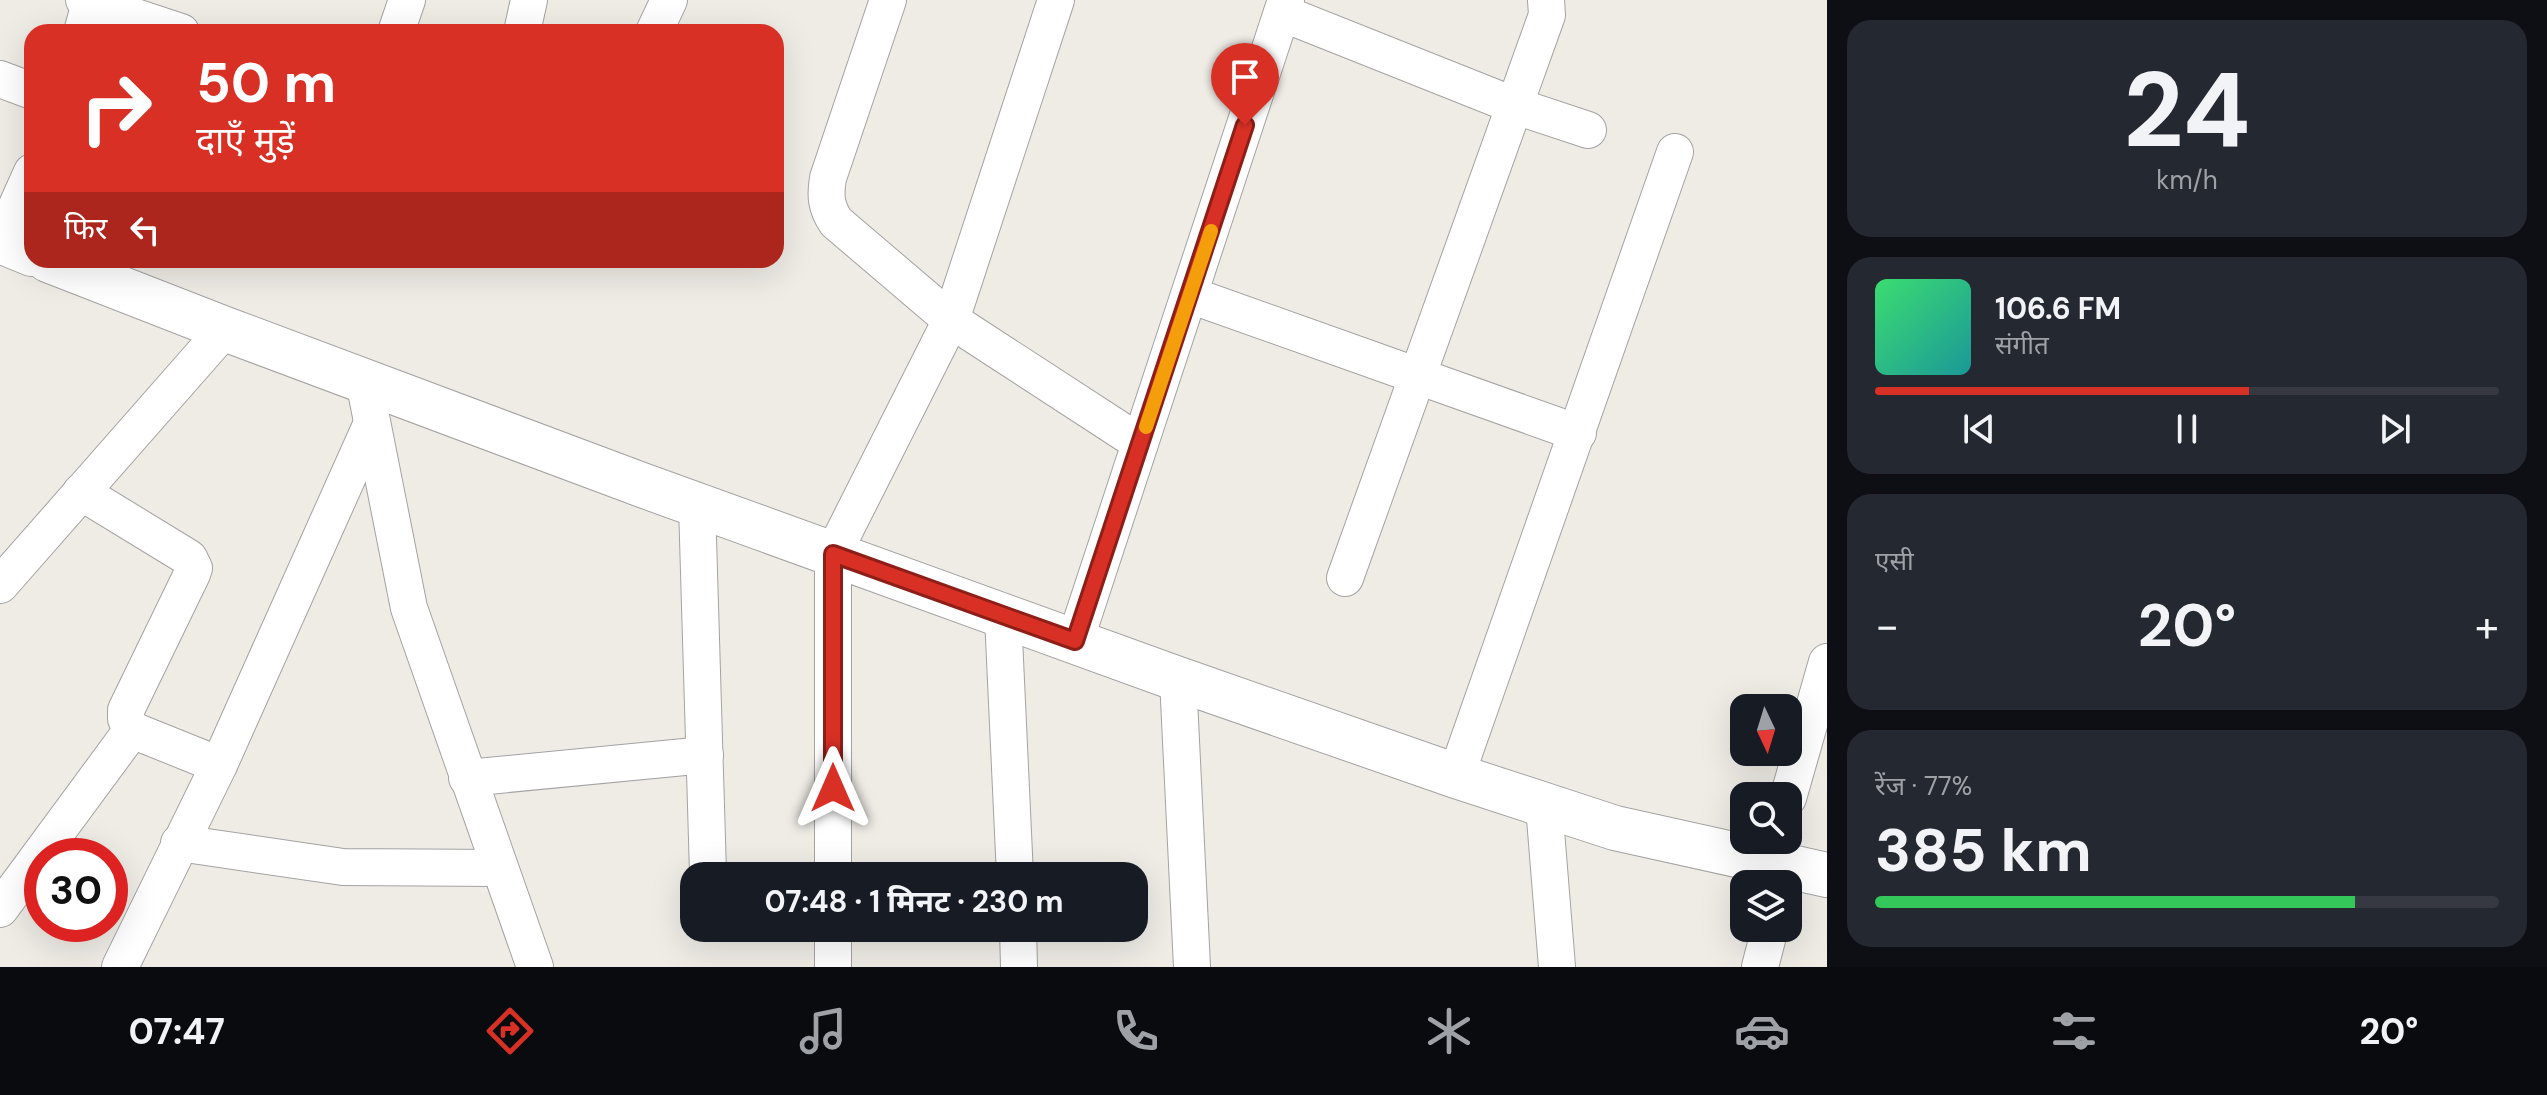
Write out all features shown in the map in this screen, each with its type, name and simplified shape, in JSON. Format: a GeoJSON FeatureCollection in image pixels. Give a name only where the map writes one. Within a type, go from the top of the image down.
{"type":"FeatureCollection","features":[{"type":"Feature","properties":{"kind":"street"},"geometry":{"type":"LineString","coordinates":[[399,24],[407,0]]}},
{"type":"Feature","properties":{"kind":"street"},"geometry":{"type":"LineString","coordinates":[[524,24],[529,0]]}},
{"type":"Feature","properties":{"kind":"street"},"geometry":{"type":"LineString","coordinates":[[658,24],[669,0]]}},
{"type":"Feature","properties":{"kind":"street"},"geometry":{"type":"LineString","coordinates":[[888,0],[828,178],[825,195],[828,209],[836,222],[951,320],[1140,443]]}},
{"type":"Feature","properties":{"kind":"street"},"geometry":{"type":"LineString","coordinates":[[833,862],[833,554],[951,320],[1056,0]]}},
{"type":"Feature","properties":{"kind":"street"},"geometry":{"type":"LineString","coordinates":[[1345,578],[1547,15],[1546,0]]}},
{"type":"Feature","properties":{"kind":"street"},"geometry":{"type":"LineString","coordinates":[[1075,641],[1284,7],[1513,105],[1588,130]]}},
{"type":"Feature","properties":{"kind":"street"},"geometry":{"type":"LineString","coordinates":[[86,9],[148,24]]}},
{"type":"Feature","properties":{"kind":"street"},"geometry":{"type":"LineString","coordinates":[[0,79],[24,88]]}},
{"type":"Feature","properties":{"kind":"street"},"geometry":{"type":"LineString","coordinates":[[1456,776],[1675,152]]}},
{"type":"Feature","properties":{"kind":"street"},"geometry":{"type":"LineString","coordinates":[[8,245],[24,196]]}},
{"type":"Feature","properties":{"kind":"street"},"geometry":{"type":"LineString","coordinates":[[69,268],[225,329],[368,402],[697,505],[1178,679],[1544,806],[1615,828],[1827,875]]}},
{"type":"Feature","properties":{"kind":"street"},"geometry":{"type":"LineString","coordinates":[[1190,295],[1578,433]]}},
{"type":"Feature","properties":{"kind":"street"},"geometry":{"type":"LineString","coordinates":[[0,585],[225,329]]}},
{"type":"Feature","properties":{"kind":"street"},"geometry":{"type":"LineString","coordinates":[[120,967],[219,765],[368,402]]}},
{"type":"Feature","properties":{"kind":"street"},"geometry":{"type":"LineString","coordinates":[[368,402],[409,608],[535,967]]}},
{"type":"Feature","properties":{"kind":"street"},"geometry":{"type":"LineString","coordinates":[[81,492],[189,558],[194,568],[126,710],[126,719],[132,730],[219,765]]}},
{"type":"Feature","properties":{"kind":"street"},"geometry":{"type":"LineString","coordinates":[[697,505],[708,862]]}},
{"type":"Feature","properties":{"kind":"street"},"geometry":{"type":"LineString","coordinates":[[1003,616],[1014,862]]}},
{"type":"Feature","properties":{"kind":"street"},"geometry":{"type":"LineString","coordinates":[[1794,782],[1820,710],[1827,662]]}},
{"type":"Feature","properties":{"kind":"street"},"geometry":{"type":"LineString","coordinates":[[1178,679],[1192,967]]}},
{"type":"Feature","properties":{"kind":"street"},"geometry":{"type":"LineString","coordinates":[[0,909],[132,730]]}},
{"type":"Feature","properties":{"kind":"street"},"geometry":{"type":"LineString","coordinates":[[467,778],[705,755]]}},
{"type":"Feature","properties":{"kind":"street"},"geometry":{"type":"LineString","coordinates":[[1544,806],[1557,967]]}},
{"type":"Feature","properties":{"kind":"street"},"geometry":{"type":"LineString","coordinates":[[179,843],[343,867],[499,868]]}},
{"type":"Feature","properties":{"kind":"street"},"geometry":{"type":"LineString","coordinates":[[833,942],[833,967]]}},
{"type":"Feature","properties":{"kind":"street"},"geometry":{"type":"LineString","coordinates":[[1018,942],[1019,967]]}},
{"type":"Feature","properties":{"kind":"street"},"geometry":{"type":"LineString","coordinates":[[1760,967],[1766,942]]}},
{"type":"Feature","properties":{"kind":"slow traffic"},"geometry":{"type":"LineString","coordinates":[[1146,427],[1211,231]]}},
{"type":"Feature","properties":{"kind":"route"},"geometry":{"type":"LineString","coordinates":[[833,788],[833,554],[1075,641],[1245,125]]}}]}
